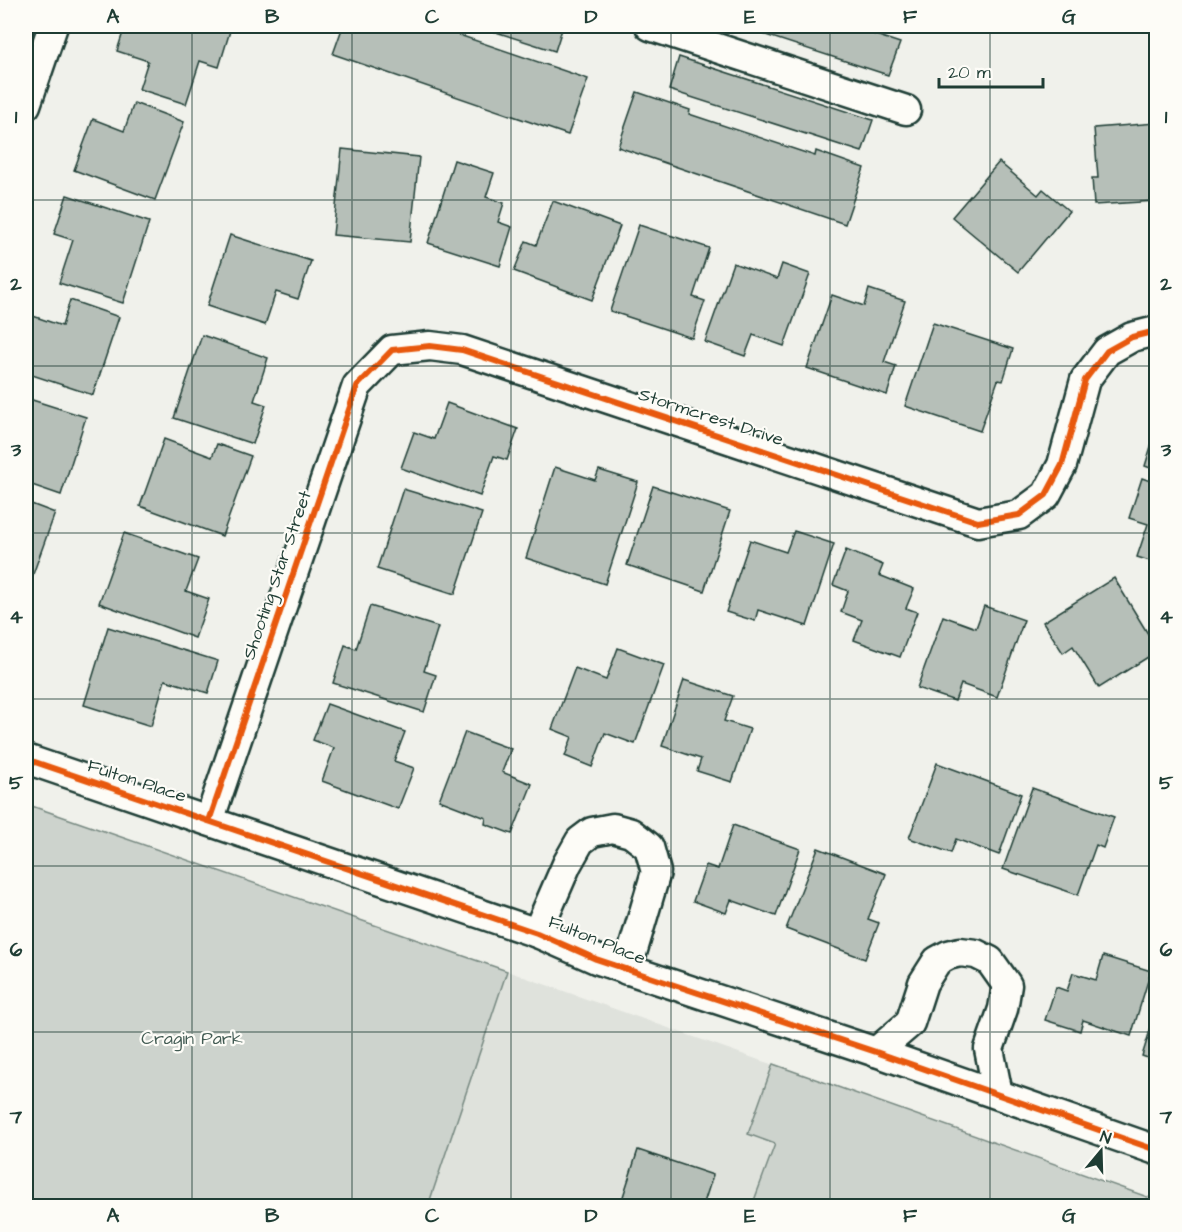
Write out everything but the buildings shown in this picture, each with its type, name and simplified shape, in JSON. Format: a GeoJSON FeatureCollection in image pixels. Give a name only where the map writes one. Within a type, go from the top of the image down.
{"type":"FeatureCollection","features":[{"type":"Feature","properties":{"kind":"street"},"geometry":{"type":"LineString","coordinates":[[26,105],[53,26]]}},
{"type":"Feature","properties":{"kind":"street"},"geometry":{"type":"LineString","coordinates":[[650,26],[906,110]]}},
{"type":"Feature","properties":{"kind":"street","name":"Stormcrest Drive"},"geometry":{"type":"LineString","coordinates":[[392,350],[430,346],[462,350],[978,522],[1019,515],[1046,495],[1062,465],[1085,380],[1107,351],[1132,337],[1156,330]]}},
{"type":"Feature","properties":{"kind":"street","name":"Shooting Star Street"},"geometry":{"type":"LineString","coordinates":[[209,821],[357,386],[392,350]]}},
{"type":"Feature","properties":{"kind":"street","name":"Fulton Place"},"geometry":{"type":"LineString","coordinates":[[26,759],[537,933],[627,970],[876,1052],[1156,1150]]}},
{"type":"Feature","properties":{"kind":"street","name":"Fulton Place"},"geometry":{"type":"LineString","coordinates":[[537,933],[567,864],[580,841],[592,832],[613,828],[631,832],[649,847],[656,872],[627,970]]}},
{"type":"Feature","properties":{"kind":"street"},"geometry":{"type":"LineString","coordinates":[[876,1052],[910,1023],[923,983],[937,961],[960,952],[976,954],[990,961],[1007,985],[1003,1009],[989,1049],[998,1094]]}},
{"type":"Feature","properties":{"kind":"shaded area"},"geometry":{"type":"Polygon","coordinates":[[[507,971],[1156,1200],[1156,1206],[428,1206],[507,971]]]}},
{"type":"Feature","properties":{"kind":"green space","name":"Cragin Park"},"geometry":{"type":"Polygon","coordinates":[[[26,804],[507,971],[428,1206],[26,1206],[26,804]]]}},
{"type":"Feature","properties":{"kind":"green space"},"geometry":{"type":"Polygon","coordinates":[[[773,1064],[1156,1200],[1156,1206],[752,1206],[775,1144],[748,1134],[773,1064]]]}},
{"type":"Feature","properties":{"kind":"cycle path"},"geometry":{"type":"LineString","coordinates":[[209,821],[357,386],[392,350],[430,346],[462,350],[978,522],[1019,515],[1046,495],[1062,465],[1085,380],[1107,351],[1132,337],[1156,331]]}},
{"type":"Feature","properties":{"kind":"cycle path"},"geometry":{"type":"LineString","coordinates":[[26,759],[537,933],[596,959],[876,1052],[1156,1150]]}}]}
